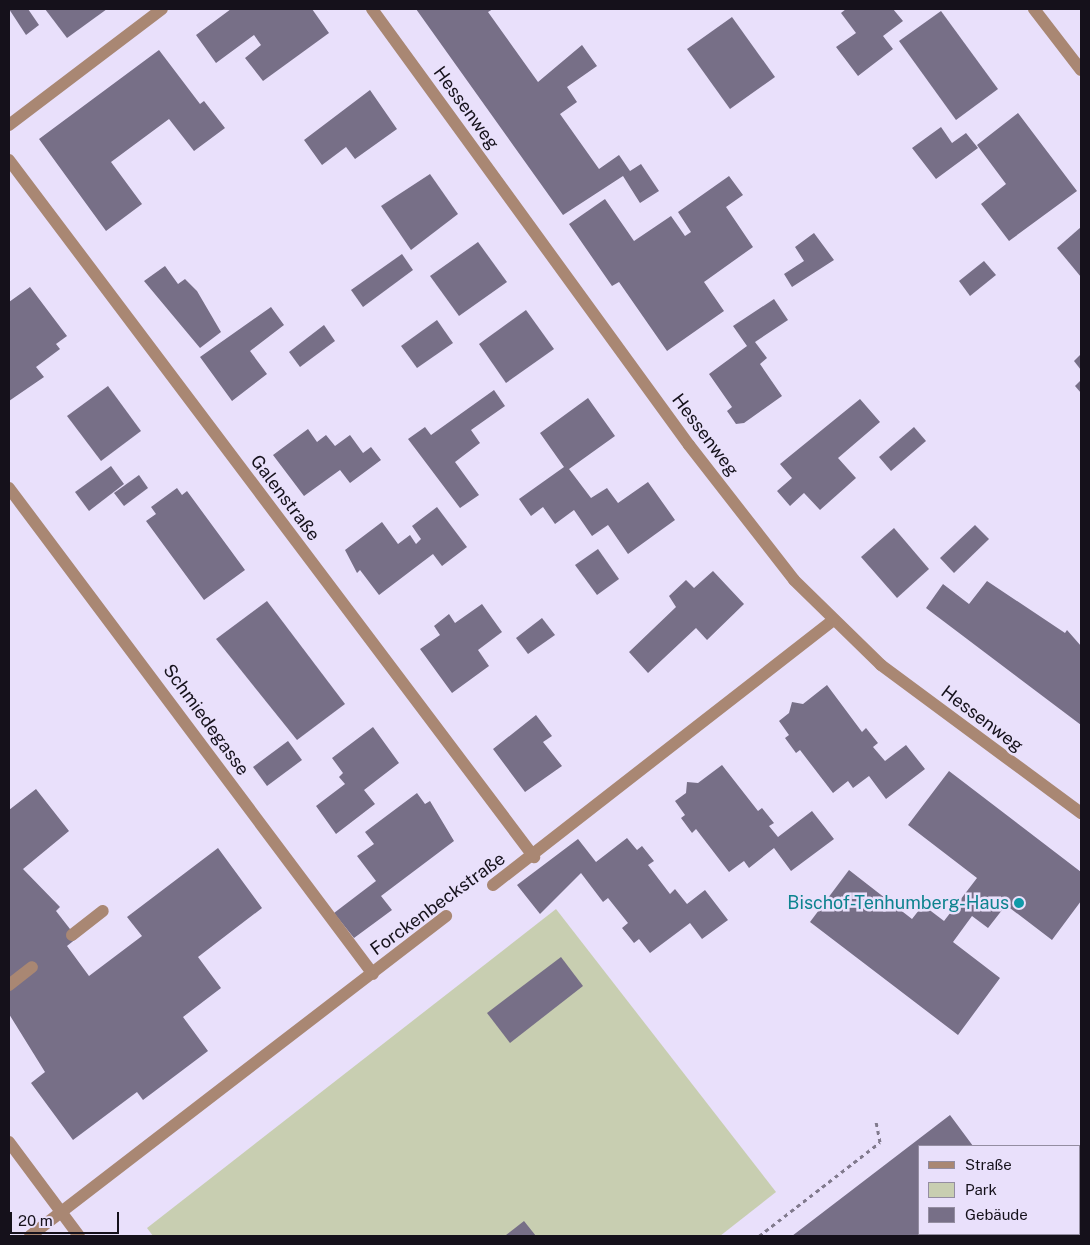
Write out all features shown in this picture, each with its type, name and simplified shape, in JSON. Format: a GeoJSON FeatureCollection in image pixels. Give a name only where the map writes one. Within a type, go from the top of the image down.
{"type":"FeatureCollection","features":[{"type":"Feature","properties":{"kind":"street"},"geometry":{"type":"LineString","coordinates":[[9,125],[162,9]]}},
{"type":"Feature","properties":{"kind":"street","name":"Hessenweg"},"geometry":{"type":"LineString","coordinates":[[372,9],[689,445],[794,580],[881,665],[1081,813]]}},
{"type":"Feature","properties":{"kind":"street"},"geometry":{"type":"LineString","coordinates":[[1034,9],[1081,70]]}},
{"type":"Feature","properties":{"kind":"street","name":"Galenstraße"},"geometry":{"type":"LineString","coordinates":[[9,160],[534,857]]}},
{"type":"Feature","properties":{"kind":"street","name":"Schmiedegasse"},"geometry":{"type":"LineString","coordinates":[[9,488],[373,974]]}},
{"type":"Feature","properties":{"kind":"street","name":"Forckenbeckstraße"},"geometry":{"type":"LineString","coordinates":[[493,885],[534,857],[833,620]]}},
{"type":"Feature","properties":{"kind":"street"},"geometry":{"type":"LineString","coordinates":[[72,935],[103,911]]}},
{"type":"Feature","properties":{"kind":"street","name":"Forckenbeckstraße"},"geometry":{"type":"LineString","coordinates":[[30,1236],[62,1214],[446,916]]}},
{"type":"Feature","properties":{"kind":"street"},"geometry":{"type":"LineString","coordinates":[[9,985],[32,967]]}},
{"type":"Feature","properties":{"kind":"street"},"geometry":{"type":"LineString","coordinates":[[9,1142],[79,1236]]}},
{"type":"Feature","properties":{"kind":"path"},"geometry":{"type":"LineString","coordinates":[[759,1236],[880,1142],[876,1121]]}},
{"type":"Feature","properties":{"kind":"green space"},"geometry":{"type":"Polygon","coordinates":[[[556,909],[776,1192],[720,1236],[153,1236],[147,1228],[556,909]]]}},
{"type":"Feature","properties":{"kind":"building"},"geometry":{"type":"Polygon","coordinates":[[[9,9],[28,9],[39,25],[26,35],[9,9]]]}},
{"type":"Feature","properties":{"kind":"building"},"geometry":{"type":"Polygon","coordinates":[[[45,9],[107,9],[67,38],[45,9]]]}},
{"type":"Feature","properties":{"kind":"building"},"geometry":{"type":"Polygon","coordinates":[[[231,9],[312,9],[329,33],[263,81],[245,58],[261,45],[254,35],[216,63],[196,35],[231,9]]]}},
{"type":"Feature","properties":{"kind":"building"},"geometry":{"type":"Polygon","coordinates":[[[416,9],[493,9],[488,12],[538,82],[582,45],[597,66],[567,87],[577,102],[560,114],[599,169],[619,155],[630,171],[641,164],[659,191],[640,203],[623,176],[563,215],[416,9]]]}},
{"type":"Feature","properties":{"kind":"building"},"geometry":{"type":"Polygon","coordinates":[[[846,9],[893,9],[903,21],[883,36],[893,49],[858,76],[836,47],[856,33],[841,13],[846,9]]]}},
{"type":"Feature","properties":{"kind":"building"},"geometry":{"type":"Polygon","coordinates":[[[941,11],[998,89],[956,120],[899,41],[941,11]]]}},
{"type":"Feature","properties":{"kind":"building"},"geometry":{"type":"Polygon","coordinates":[[[732,17],[775,77],[730,109],[687,49],[732,17]]]}},
{"type":"Feature","properties":{"kind":"building"},"geometry":{"type":"Polygon","coordinates":[[[159,50],[200,104],[204,101],[225,128],[194,151],[169,119],[111,162],[142,204],[106,231],[39,139],[159,50]]]}},
{"type":"Feature","properties":{"kind":"building"},"geometry":{"type":"Polygon","coordinates":[[[370,90],[397,129],[355,159],[346,147],[322,165],[304,140],[370,90]]]}},
{"type":"Feature","properties":{"kind":"building"},"geometry":{"type":"Polygon","coordinates":[[[1018,113],[1077,191],[1009,241],[981,204],[1006,184],[977,145],[1018,113]]]}},
{"type":"Feature","properties":{"kind":"building"},"geometry":{"type":"Polygon","coordinates":[[[941,127],[952,143],[966,133],[978,148],[936,179],[912,148],[941,127]]]}},
{"type":"Feature","properties":{"kind":"building"},"geometry":{"type":"Polygon","coordinates":[[[430,174],[458,214],[411,250],[381,206],[430,174]]]}},
{"type":"Feature","properties":{"kind":"building"},"geometry":{"type":"Polygon","coordinates":[[[729,176],[743,195],[726,207],[753,247],[704,282],[724,311],[667,351],[619,282],[612,286],[569,224],[605,199],[634,241],[671,216],[685,236],[691,232],[678,212],[729,176]]]}},
{"type":"Feature","properties":{"kind":"building"},"geometry":{"type":"Polygon","coordinates":[[[1081,227],[1081,277],[1057,248],[1081,227]]]}},
{"type":"Feature","properties":{"kind":"building"},"geometry":{"type":"Polygon","coordinates":[[[814,233],[834,260],[792,287],[784,274],[804,261],[795,247],[814,233]]]}},
{"type":"Feature","properties":{"kind":"building"},"geometry":{"type":"Polygon","coordinates":[[[478,242],[507,282],[459,316],[430,276],[478,242]]]}},
{"type":"Feature","properties":{"kind":"building"},"geometry":{"type":"Polygon","coordinates":[[[402,254],[413,270],[363,307],[351,290],[402,254]]]}},
{"type":"Feature","properties":{"kind":"building"},"geometry":{"type":"Polygon","coordinates":[[[984,261],[996,275],[970,296],[959,281],[984,261]]]}},
{"type":"Feature","properties":{"kind":"building"},"geometry":{"type":"Polygon","coordinates":[[[165,266],[178,284],[185,279],[197,291],[221,332],[200,348],[144,281],[165,266]]]}},
{"type":"Feature","properties":{"kind":"building"},"geometry":{"type":"Polygon","coordinates":[[[30,287],[67,336],[56,344],[60,349],[36,367],[44,377],[9,401],[9,302],[30,287]]]}},
{"type":"Feature","properties":{"kind":"building"},"geometry":{"type":"Polygon","coordinates":[[[774,299],[788,320],[755,342],[767,358],[760,364],[782,396],[744,423],[736,424],[727,411],[732,407],[709,374],[747,346],[733,326],[774,299]]]}},
{"type":"Feature","properties":{"kind":"building"},"geometry":{"type":"Polygon","coordinates":[[[271,307],[284,325],[250,351],[267,374],[232,401],[200,357],[271,307]]]}},
{"type":"Feature","properties":{"kind":"building"},"geometry":{"type":"Polygon","coordinates":[[[526,310],[554,349],[506,383],[479,344],[526,310]]]}},
{"type":"Feature","properties":{"kind":"building"},"geometry":{"type":"Polygon","coordinates":[[[437,320],[453,343],[417,368],[401,346],[437,320]]]}},
{"type":"Feature","properties":{"kind":"building"},"geometry":{"type":"Polygon","coordinates":[[[324,325],[335,341],[300,367],[289,352],[324,325]]]}},
{"type":"Feature","properties":{"kind":"building"},"geometry":{"type":"Polygon","coordinates":[[[1081,354],[1081,370],[1074,361],[1081,354]]]}},
{"type":"Feature","properties":{"kind":"building"},"geometry":{"type":"Polygon","coordinates":[[[1081,380],[1081,393],[1075,386],[1081,380]]]}},
{"type":"Feature","properties":{"kind":"building"},"geometry":{"type":"Polygon","coordinates":[[[108,386],[141,431],[101,461],[67,416],[108,386]]]}},
{"type":"Feature","properties":{"kind":"building"},"geometry":{"type":"Polygon","coordinates":[[[494,390],[505,406],[471,430],[480,443],[455,462],[479,495],[460,508],[408,439],[425,427],[431,435],[494,390]]]}},
{"type":"Feature","properties":{"kind":"building"},"geometry":{"type":"Polygon","coordinates":[[[588,398],[615,436],[569,469],[591,498],[607,488],[618,503],[648,482],[675,520],[628,554],[608,525],[592,536],[574,510],[555,524],[543,507],[531,516],[519,499],[564,467],[540,433],[588,398]]]}},
{"type":"Feature","properties":{"kind":"building"},"geometry":{"type":"Polygon","coordinates":[[[860,399],[880,422],[838,458],[856,478],[820,510],[804,493],[790,506],[777,491],[792,478],[780,464],[860,399]]]}},
{"type":"Feature","properties":{"kind":"building"},"geometry":{"type":"Polygon","coordinates":[[[914,427],[926,441],[891,471],[879,457],[914,427]]]}},
{"type":"Feature","properties":{"kind":"building"},"geometry":{"type":"Polygon","coordinates":[[[308,429],[317,442],[326,435],[335,446],[350,435],[363,453],[371,447],[381,460],[350,483],[340,470],[304,496],[273,455],[308,429]]]}},
{"type":"Feature","properties":{"kind":"building"},"geometry":{"type":"Polygon","coordinates":[[[111,466],[124,484],[89,511],[75,492],[111,466]]]}},
{"type":"Feature","properties":{"kind":"building"},"geometry":{"type":"Polygon","coordinates":[[[139,475],[148,488],[124,506],[114,493],[139,475]]]}},
{"type":"Feature","properties":{"kind":"building"},"geometry":{"type":"Polygon","coordinates":[[[177,488],[182,495],[187,491],[245,570],[204,600],[146,521],[156,514],[151,507],[177,488]]]}},
{"type":"Feature","properties":{"kind":"building"},"geometry":{"type":"Polygon","coordinates":[[[437,507],[467,547],[442,566],[433,554],[379,595],[360,570],[357,573],[345,550],[382,522],[398,544],[410,535],[416,544],[421,539],[412,526],[437,507]]]}},
{"type":"Feature","properties":{"kind":"building"},"geometry":{"type":"Polygon","coordinates":[[[975,525],[989,539],[954,573],[940,558],[975,525]]]}},
{"type":"Feature","properties":{"kind":"building"},"geometry":{"type":"Polygon","coordinates":[[[894,528],[929,569],[897,598],[861,557],[894,528]]]}},
{"type":"Feature","properties":{"kind":"building"},"geometry":{"type":"Polygon","coordinates":[[[598,549],[619,579],[597,595],[575,565],[598,549]]]}},
{"type":"Feature","properties":{"kind":"building"},"geometry":{"type":"Polygon","coordinates":[[[713,571],[744,604],[707,640],[696,628],[648,673],[629,652],[676,607],[669,596],[686,580],[694,588],[713,571]]]}},
{"type":"Feature","properties":{"kind":"building"},"geometry":{"type":"Polygon","coordinates":[[[987,581],[1065,633],[1067,630],[1081,646],[1081,725],[926,608],[943,584],[969,604],[987,581]]]}},
{"type":"Feature","properties":{"kind":"building"},"geometry":{"type":"Polygon","coordinates":[[[267,601],[345,704],[297,740],[216,639],[267,601]]]}},
{"type":"Feature","properties":{"kind":"building"},"geometry":{"type":"Polygon","coordinates":[[[482,604],[502,632],[478,650],[489,666],[452,693],[420,649],[440,635],[434,626],[449,614],[455,623],[482,604]]]}},
{"type":"Feature","properties":{"kind":"building"},"geometry":{"type":"Polygon","coordinates":[[[542,618],[555,635],[528,654],[516,638],[542,618]]]}},
{"type":"Feature","properties":{"kind":"building"},"geometry":{"type":"Polygon","coordinates":[[[827,685],[862,732],[866,728],[878,743],[873,747],[885,761],[906,745],[925,769],[886,799],[869,776],[853,788],[848,781],[833,793],[800,750],[796,753],[785,738],[789,735],[779,721],[789,713],[792,702],[803,704],[827,685]]]}},
{"type":"Feature","properties":{"kind":"building"},"geometry":{"type":"Polygon","coordinates":[[[536,715],[552,736],[543,742],[562,766],[525,792],[493,749],[536,715]]]}},
{"type":"Feature","properties":{"kind":"building"},"geometry":{"type":"Polygon","coordinates":[[[373,727],[399,763],[364,790],[375,804],[336,834],[316,806],[345,784],[339,777],[343,773],[332,758],[373,727]]]}},
{"type":"Feature","properties":{"kind":"building"},"geometry":{"type":"Polygon","coordinates":[[[288,741],[302,760],[267,786],[253,767],[288,741]]]}},
{"type":"Feature","properties":{"kind":"building"},"geometry":{"type":"Polygon","coordinates":[[[722,765],[758,811],[762,808],[774,823],[769,826],[778,837],[812,811],[834,839],[791,871],[774,848],[749,868],[744,861],[729,872],[696,829],[692,833],[681,818],[685,815],[675,801],[686,793],[687,782],[698,783],[722,765]]]}},
{"type":"Feature","properties":{"kind":"building","name":"Bischof-Tenhumberg-Haus"},"geometry":{"type":"Polygon","coordinates":[[[949,771],[1081,872],[1081,901],[1052,940],[1006,905],[988,928],[972,916],[953,942],[1000,978],[958,1035],[810,922],[849,870],[912,919],[923,905],[944,921],[977,878],[908,825],[949,771]]]}},
{"type":"Feature","properties":{"kind":"building"},"geometry":{"type":"Polygon","coordinates":[[[36,789],[69,831],[23,869],[60,907],[56,911],[77,938],[67,946],[89,976],[142,936],[127,917],[218,848],[262,908],[198,957],[221,988],[183,1017],[208,1051],[143,1100],[137,1092],[73,1140],[31,1083],[45,1072],[9,1014],[9,810],[36,789]]]}},
{"type":"Feature","properties":{"kind":"building"},"geometry":{"type":"Polygon","coordinates":[[[417,793],[425,804],[430,801],[454,841],[381,896],[392,910],[354,938],[334,913],[376,881],[357,856],[374,844],[365,832],[417,793]]]}},
{"type":"Feature","properties":{"kind":"building"},"geometry":{"type":"Polygon","coordinates":[[[627,838],[637,850],[642,846],[654,861],[648,865],[670,894],[675,889],[687,904],[705,890],[728,920],[702,939],[690,923],[650,953],[639,939],[634,943],[622,928],[628,923],[608,898],[603,902],[581,873],[540,914],[517,885],[578,839],[596,862],[627,838]]]}},
{"type":"Feature","properties":{"kind":"building"},"geometry":{"type":"Polygon","coordinates":[[[561,957],[583,986],[510,1043],[487,1013],[561,957]]]}},
{"type":"Feature","properties":{"kind":"building"},"geometry":{"type":"Polygon","coordinates":[[[950,1115],[972,1145],[918,1145],[918,1235],[1042,1236],[792,1236],[950,1115]]]}},
{"type":"Feature","properties":{"kind":"building"},"geometry":{"type":"Polygon","coordinates":[[[524,1221],[536,1236],[502,1236],[506,1235],[524,1221]]]}},
{"type":"Feature","properties":{"kind":"place","name":"Bischof-Tenhumberg-Haus"},"geometry":{"type":"Point","coordinates":[1019,903]}}]}
